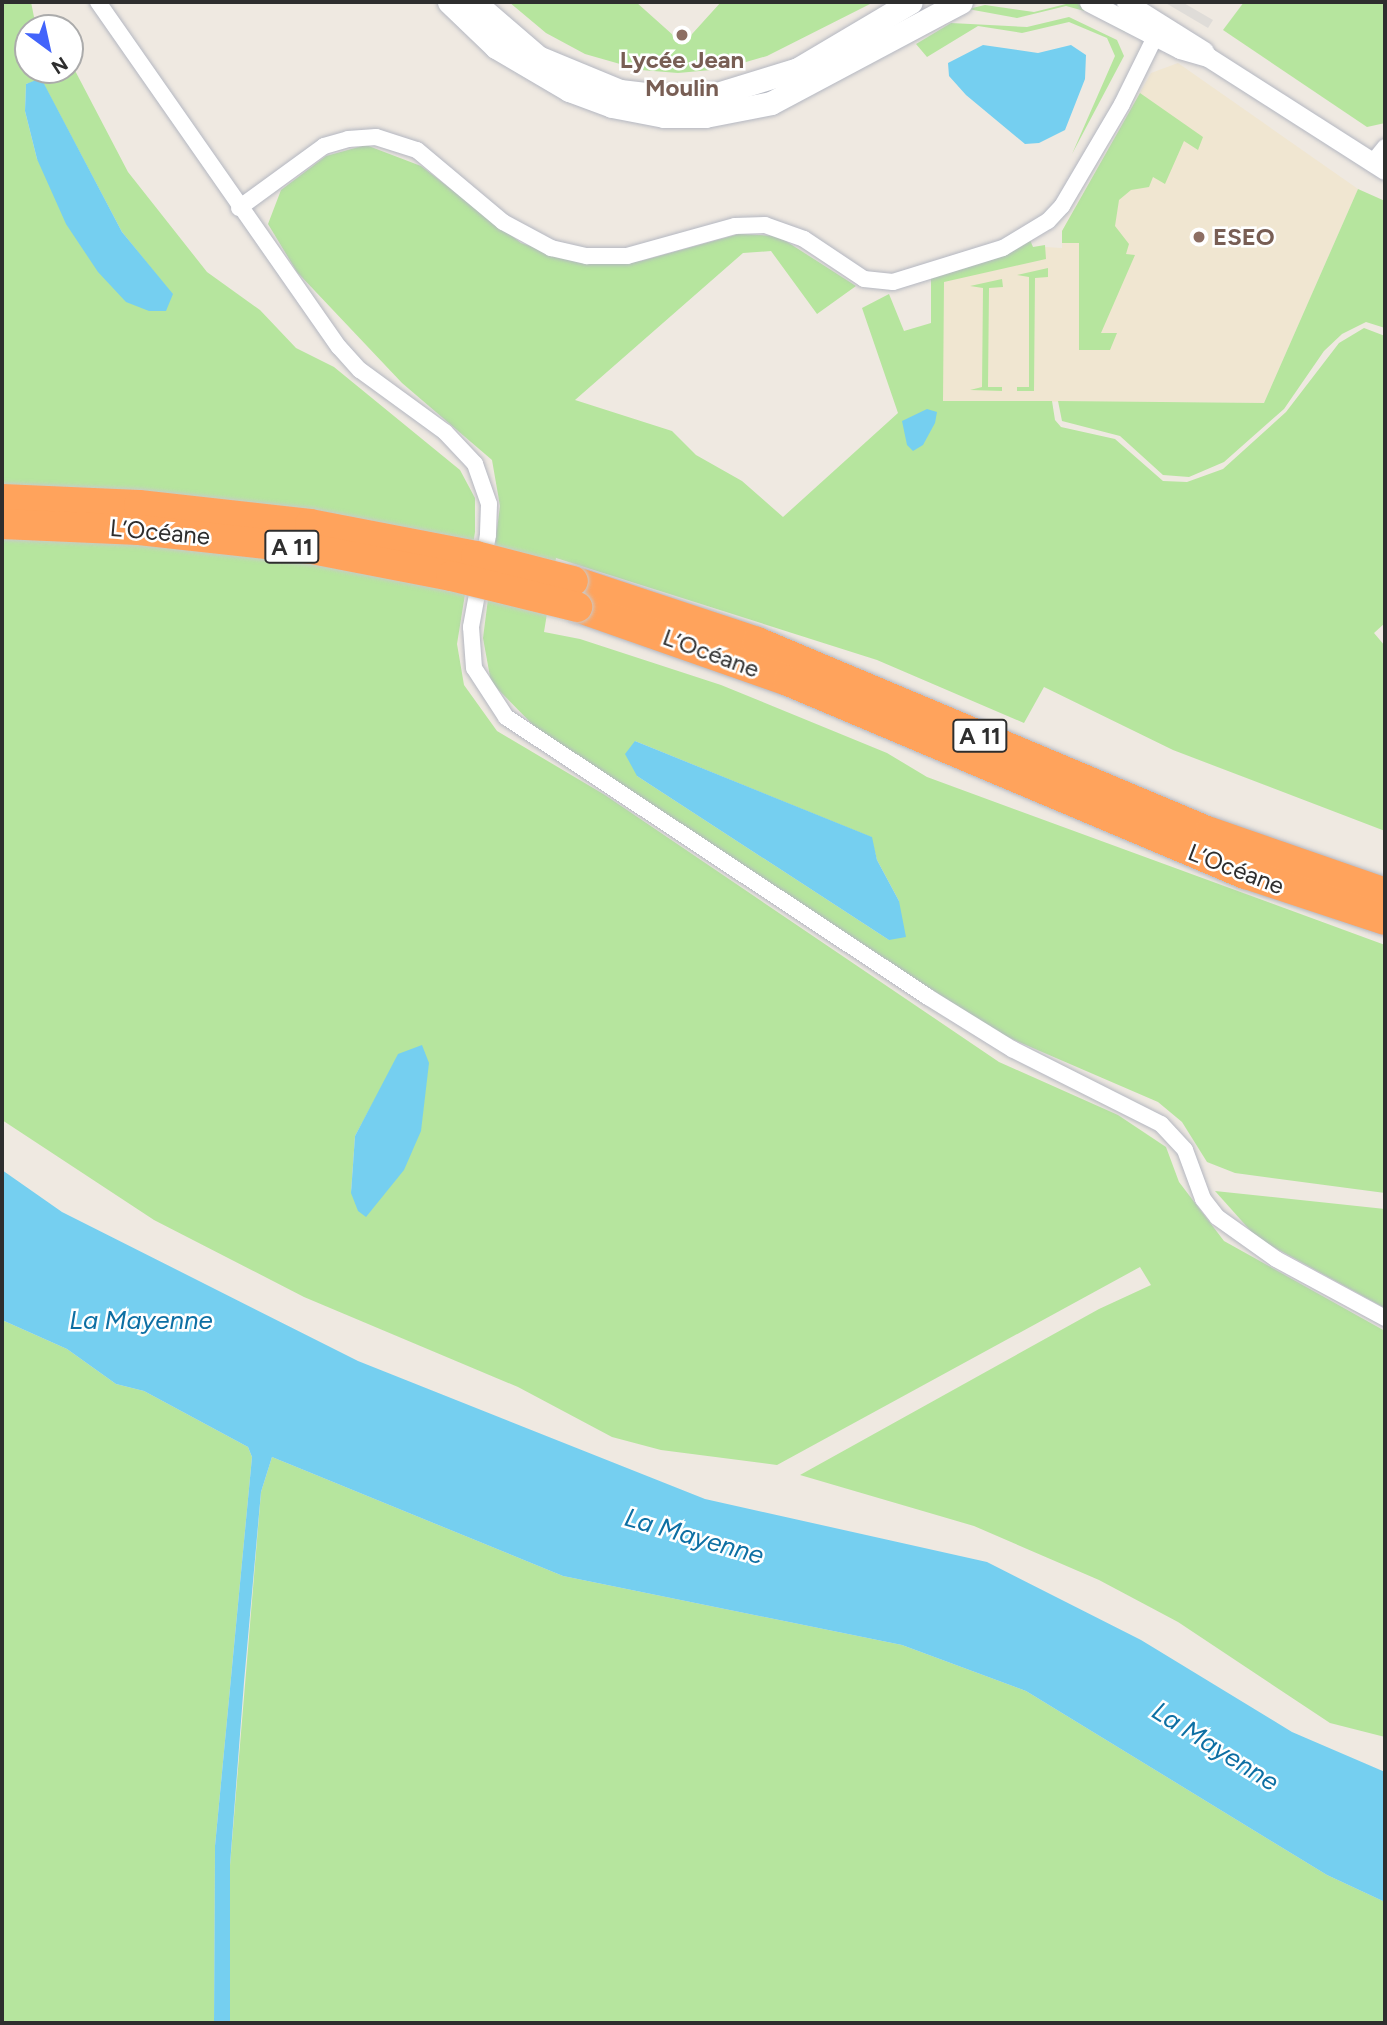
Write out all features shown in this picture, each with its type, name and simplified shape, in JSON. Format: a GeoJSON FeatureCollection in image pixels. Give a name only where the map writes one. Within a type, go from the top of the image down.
{"type":"FeatureCollection","features":[{"type":"Feature","properties":{"kind":"highway","name":"L’Océane"},"geometry":{"type":"LineString","coordinates":[[2,499],[139,505],[310,524],[476,556],[788,681],[1246,874],[1385,920]]}},
{"type":"Feature","properties":{"kind":"highway","name":"L’Océane"},"geometry":{"type":"LineString","coordinates":[[2,524],[139,530],[312,549],[451,576],[575,594],[757,642],[1210,832],[1385,893]]}},
{"type":"Feature","properties":{"kind":"main road"},"geometry":{"type":"LineString","coordinates":[[449,2],[496,47],[569,90],[612,106],[664,116],[705,116],[771,103],[961,2]]}},
{"type":"Feature","properties":{"kind":"main road"},"geometry":{"type":"LineString","coordinates":[[474,2],[538,57],[620,91],[671,97],[717,94],[798,69],[911,2]]}},
{"type":"Feature","properties":{"kind":"street"},"geometry":{"type":"LineString","coordinates":[[98,2],[239,208],[360,370],[445,432],[475,464],[489,504],[488,535],[471,627],[474,668],[506,717],[928,997],[1012,1049],[1161,1124],[1185,1150],[1203,1199],[1217,1217],[1276,1259],[1385,1318]]}},
{"type":"Feature","properties":{"kind":"street"},"geometry":{"type":"LineString","coordinates":[[1089,2],[1154,37],[1208,57],[1381,160]]}},
{"type":"Feature","properties":{"kind":"street"},"geometry":{"type":"LineString","coordinates":[[1126,2],[1198,44],[1208,57]]}},
{"type":"Feature","properties":{"kind":"street"},"geometry":{"type":"LineString","coordinates":[[239,208],[324,146],[348,139],[376,137],[417,150],[503,222],[551,248],[587,256],[627,256],[735,226],[765,225],[804,239],[864,279],[893,282],[1003,248],[1048,221],[1062,206],[1116,114],[1154,37]]}},
{"type":"Feature","properties":{"kind":"shaded area"},"geometry":{"type":"Polygon","coordinates":[[[1164,2],[1182,2],[1213,20],[1208,28],[1164,2]]]}},
{"type":"Feature","properties":{"kind":"shaded area","name":"ESEO"},"geometry":{"type":"Polygon","coordinates":[[[1178,63],[1358,189],[1264,403],[933,401],[931,281],[1045,247],[1062,248],[1062,231],[1151,73],[1178,63]]]}},
{"type":"Feature","properties":{"kind":"green space"},"geometry":{"type":"Polygon","coordinates":[[[2,2],[31,2],[33,14],[14,14],[14,84],[26,84],[25,111],[37,159],[172,294],[122,232],[44,84],[82,84],[128,172],[207,272],[260,310],[296,348],[334,367],[460,470],[475,498],[475,532],[457,644],[464,685],[497,731],[605,795],[999,1062],[1118,1115],[1166,1147],[1179,1182],[1224,1241],[1385,1331],[1385,1737],[1330,1723],[1178,1622],[1099,1580],[974,1526],[800,1475],[1099,1309],[1151,1285],[1140,1267],[777,1465],[661,1450],[612,1437],[518,1387],[304,1297],[154,1220],[2,1120],[2,2]],[[375,1099],[355,1136],[351,1193],[375,1099]]]}},
{"type":"Feature","properties":{"kind":"green space","name":"Lycée Jean Moulin"},"geometry":{"type":"Polygon","coordinates":[[[509,2],[636,2],[683,44],[721,2],[874,2],[767,56],[722,69],[678,73],[641,70],[585,54],[546,33],[509,2]]]}},
{"type":"Feature","properties":{"kind":"green space"},"geometry":{"type":"Polygon","coordinates":[[[1074,2],[1127,28],[1125,32],[1092,13],[1066,6],[1017,18],[968,9],[985,5],[1034,12],[1074,2]]]}},
{"type":"Feature","properties":{"kind":"green space"},"geometry":{"type":"Polygon","coordinates":[[[1244,2],[1385,2],[1385,123],[1367,127],[1223,30],[1244,2]]]}},
{"type":"Feature","properties":{"kind":"green space"},"geometry":{"type":"Polygon","coordinates":[[[1069,17],[1117,40],[1124,56],[1072,154],[1115,56],[1107,38],[1069,22],[1022,33],[978,26],[927,57],[916,44],[951,23],[1027,27],[1069,17]]]}},
{"type":"Feature","properties":{"kind":"green space"},"geometry":{"type":"Polygon","coordinates":[[[1140,93],[1203,137],[1198,150],[1184,141],[1165,184],[1153,177],[1149,187],[1131,190],[1119,200],[1115,226],[1129,244],[1126,254],[1135,255],[1101,333],[1117,333],[1110,350],[1079,350],[1079,243],[1062,243],[1062,231],[1140,93]]]}},
{"type":"Feature","properties":{"kind":"green space"},"geometry":{"type":"Polygon","coordinates":[[[366,145],[421,166],[521,243],[582,263],[641,261],[739,234],[778,236],[856,286],[817,314],[771,251],[743,253],[575,400],[672,431],[696,455],[742,481],[783,517],[898,413],[862,308],[889,294],[904,331],[931,323],[931,277],[994,259],[1030,240],[1033,247],[1045,245],[1046,259],[944,282],[943,401],[1052,401],[1055,420],[1061,427],[1115,439],[1163,481],[1187,482],[1223,469],[1286,412],[1339,343],[1364,328],[1385,336],[1385,623],[1374,633],[1385,646],[1385,831],[1173,750],[1044,687],[1024,723],[877,660],[556,558],[544,632],[580,639],[721,685],[887,753],[927,777],[1385,945],[1385,1193],[1235,1173],[1207,1162],[1182,1122],[1158,1102],[996,1032],[535,727],[491,682],[483,638],[500,506],[492,460],[402,383],[297,272],[268,224],[281,190],[326,156],[366,145]],[[635,741],[637,776],[889,940],[899,901],[877,860],[871,837],[635,741]]]}},
{"type":"Feature","properties":{"kind":"green space"},"geometry":{"type":"Polygon","coordinates":[[[1358,189],[1385,201],[1385,328],[1366,322],[1342,334],[1324,351],[1284,409],[1224,462],[1189,477],[1163,475],[1120,436],[1062,421],[1058,401],[1264,403],[1358,189]]]}},
{"type":"Feature","properties":{"kind":"green space"},"geometry":{"type":"Polygon","coordinates":[[[1048,268],[1048,277],[1035,278],[1034,391],[1017,391],[1017,387],[1029,387],[1029,277],[1017,275],[1048,268]]]}},
{"type":"Feature","properties":{"kind":"green space"},"geometry":{"type":"Polygon","coordinates":[[[1002,279],[1003,287],[989,288],[988,387],[1002,387],[1002,391],[970,390],[982,387],[983,288],[970,286],[1002,279]]]}},
{"type":"Feature","properties":{"kind":"green space"},"geometry":{"type":"Polygon","coordinates":[[[1215,1191],[1385,1209],[1385,1308],[1257,1238],[1215,1191]]]}},
{"type":"Feature","properties":{"kind":"green space"},"geometry":{"type":"Polygon","coordinates":[[[2,1320],[67,1349],[116,1384],[144,1391],[248,1447],[252,1457],[215,1846],[214,2023],[2,2023],[2,1320]]]}},
{"type":"Feature","properties":{"kind":"green space"},"geometry":{"type":"Polygon","coordinates":[[[272,1457],[563,1576],[902,1645],[1026,1691],[1327,1875],[1385,1902],[1385,2023],[230,2023],[230,1865],[261,1492],[272,1457]]]}},
{"type":"Feature","properties":{"kind":"water"},"geometry":{"type":"Polygon","coordinates":[[[983,45],[1038,53],[1071,45],[1086,55],[1085,79],[1065,130],[1039,143],[1025,144],[966,95],[949,76],[948,63],[983,45]]]}},
{"type":"Feature","properties":{"kind":"water"},"geometry":{"type":"Polygon","coordinates":[[[26,84],[44,84],[122,232],[173,294],[166,311],[149,311],[126,302],[98,272],[66,224],[37,159],[25,111],[26,84]]]}},
{"type":"Feature","properties":{"kind":"water"},"geometry":{"type":"Polygon","coordinates":[[[927,409],[937,412],[935,423],[923,445],[913,451],[907,445],[902,421],[927,409]]]}},
{"type":"Feature","properties":{"kind":"water"},"geometry":{"type":"Polygon","coordinates":[[[635,741],[872,837],[877,860],[899,901],[906,937],[889,940],[637,776],[625,754],[635,741]]]}},
{"type":"Feature","properties":{"kind":"water"},"geometry":{"type":"Polygon","coordinates":[[[422,1045],[429,1063],[421,1131],[404,1170],[366,1217],[358,1211],[351,1193],[355,1136],[398,1054],[422,1045]]]}},
{"type":"Feature","properties":{"kind":"water","name":"La Mayenne"},"geometry":{"type":"Polygon","coordinates":[[[2,1170],[62,1212],[358,1361],[705,1499],[987,1562],[1141,1640],[1292,1732],[1385,1772],[1385,1902],[1327,1875],[1026,1691],[902,1645],[563,1576],[272,1457],[261,1492],[230,1865],[230,2023],[214,2023],[215,1846],[252,1457],[248,1447],[144,1391],[116,1384],[67,1349],[2,1320],[2,1170]]]}},
{"type":"Feature","properties":{"kind":"place","name":"Lycée Jean Moulin"},"geometry":{"type":"Point","coordinates":[682,35]}},
{"type":"Feature","properties":{"kind":"place","name":"ESEO"},"geometry":{"type":"Point","coordinates":[1199,237]}}]}
